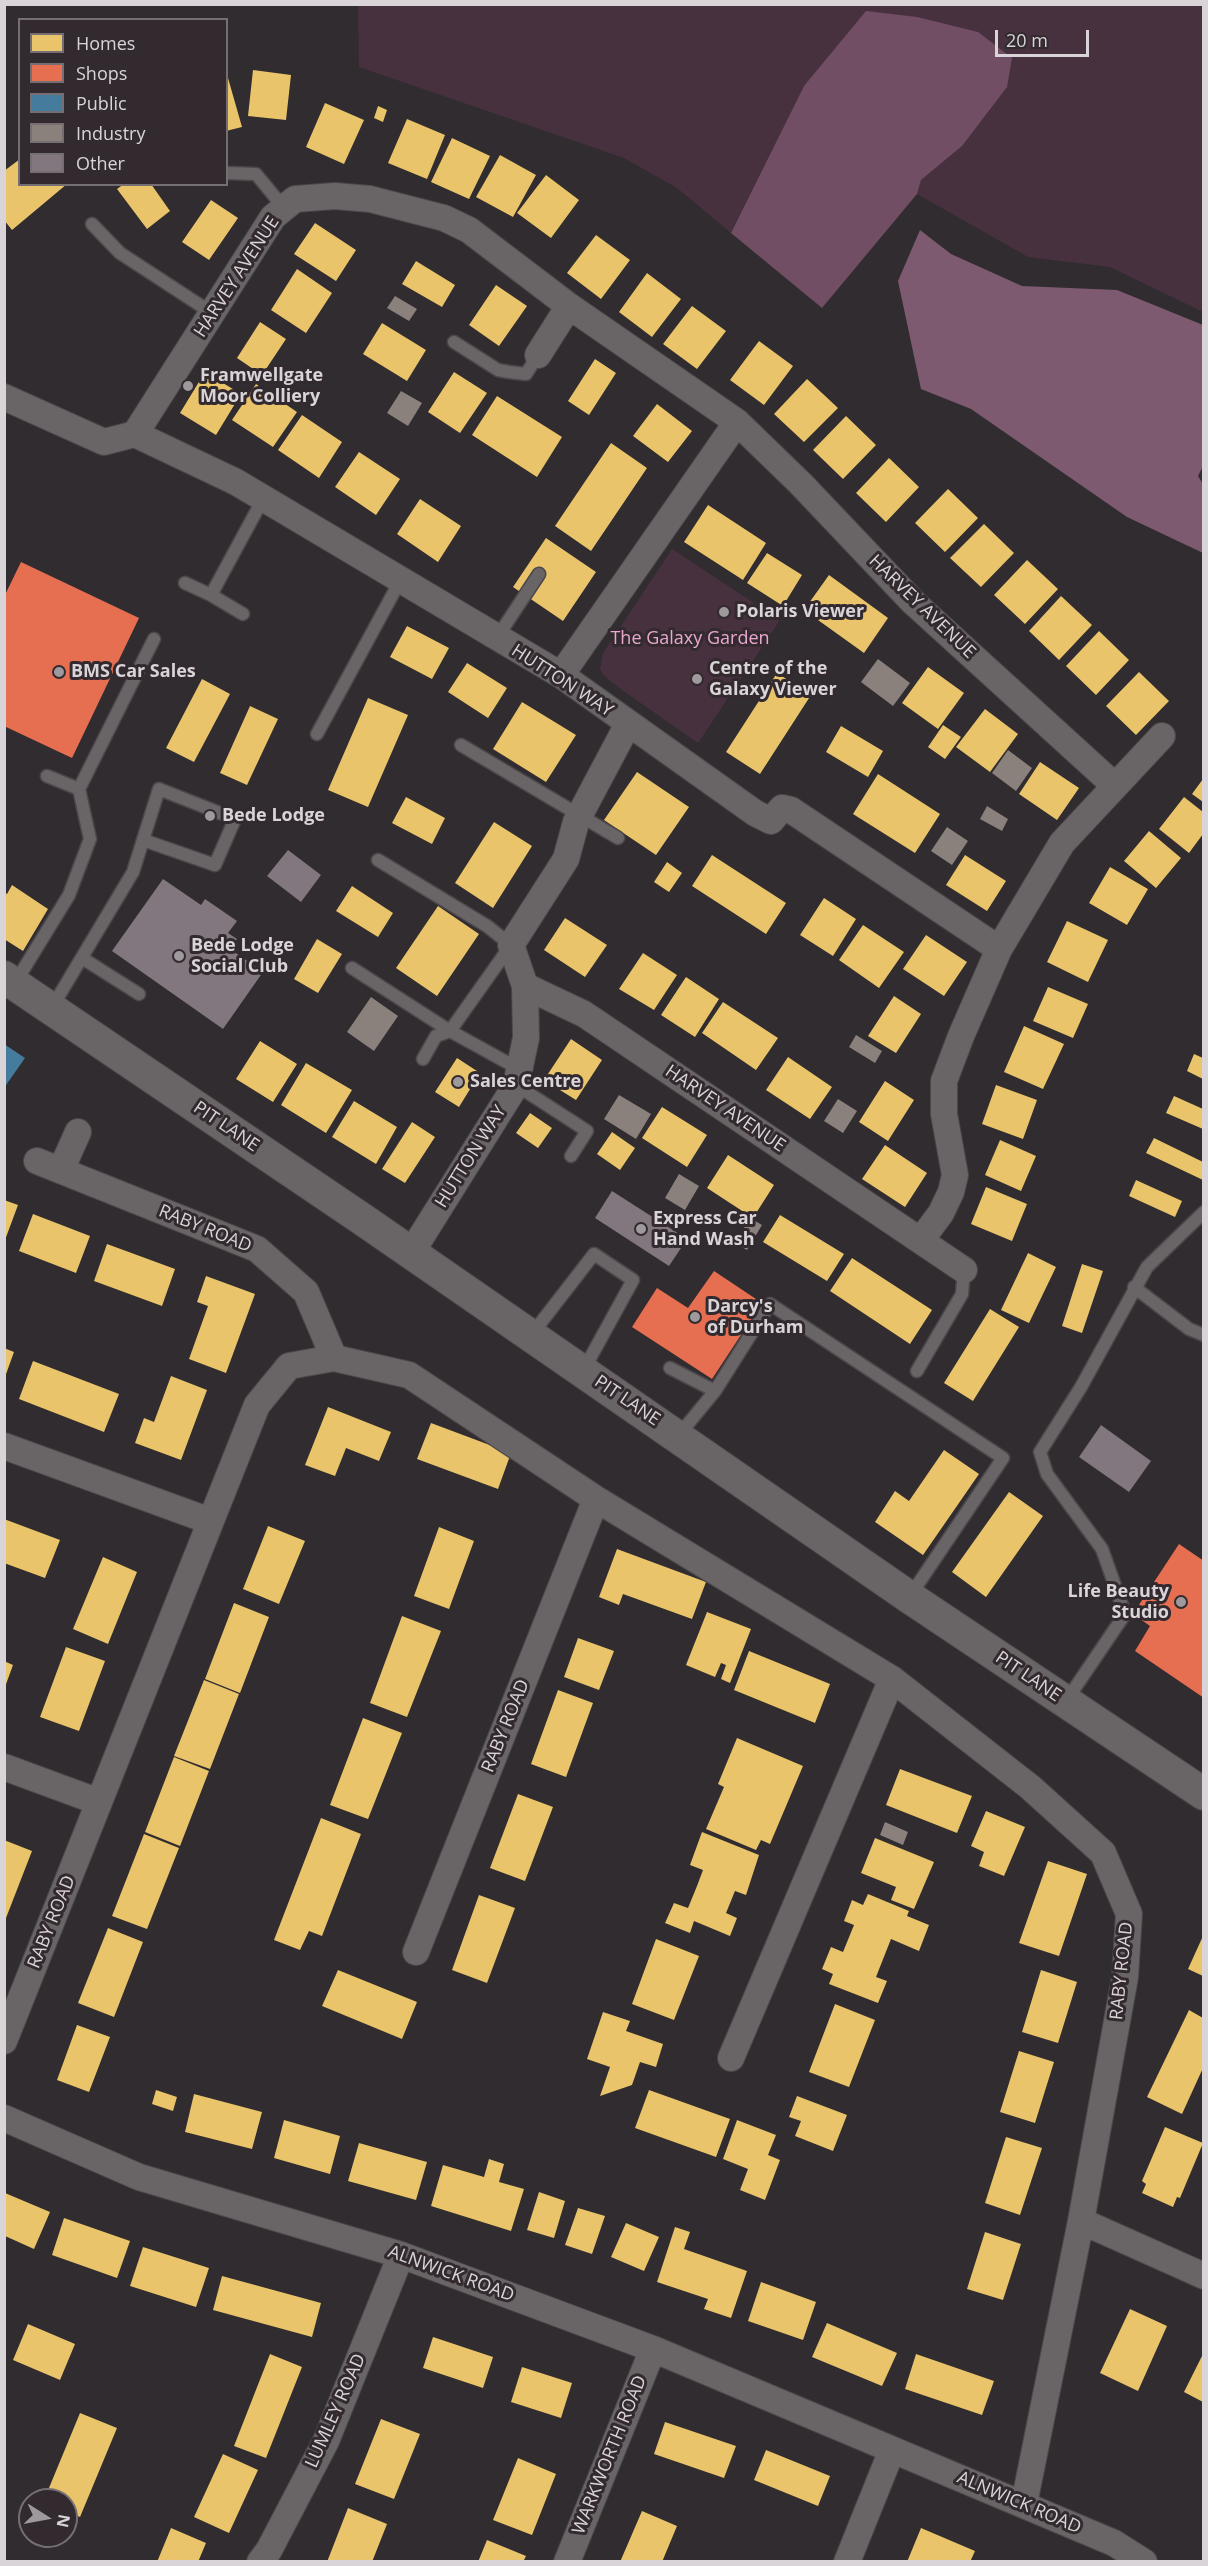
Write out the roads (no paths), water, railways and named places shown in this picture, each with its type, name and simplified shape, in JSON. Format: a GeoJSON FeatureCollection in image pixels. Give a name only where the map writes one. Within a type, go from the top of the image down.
{"type":"FeatureCollection","features":[{"type":"Feature","properties":{"kind":"street","name":"HARVEY AVENUE"},"geometry":{"type":"LineString","coordinates":[[135,434],[273,217],[295,199],[335,196],[370,199],[444,218],[470,230],[569,306],[737,422],[801,484],[913,602],[1114,785]]}},
{"type":"Feature","properties":{"kind":"street"},"geometry":{"type":"LineString","coordinates":[[538,355],[569,306]]}},
{"type":"Feature","properties":{"kind":"street"},"geometry":{"type":"LineString","coordinates":[[4,397],[104,442],[135,434]]}},
{"type":"Feature","properties":{"kind":"street"},"geometry":{"type":"LineString","coordinates":[[561,675],[737,422]]}},
{"type":"Feature","properties":{"kind":"street","name":"HUTTON WAY"},"geometry":{"type":"LineString","coordinates":[[135,434],[263,499],[496,639],[561,675],[628,724],[580,814],[566,859],[511,945],[525,986],[526,1038],[517,1077],[411,1253]]}},
{"type":"Feature","properties":{"kind":"street"},"geometry":{"type":"LineString","coordinates":[[628,724],[755,813],[771,821],[782,808],[791,810],[999,949]]}},
{"type":"Feature","properties":{"kind":"street"},"geometry":{"type":"LineString","coordinates":[[921,1240],[941,1213],[951,1192],[954,1175],[944,1114],[944,1081],[961,1035],[999,949],[1062,843],[1162,736]]}},
{"type":"Feature","properties":{"kind":"street","name":"PIT LANE"},"geometry":{"type":"LineString","coordinates":[[9,980],[531,1335],[909,1597],[1203,1794]]}},
{"type":"Feature","properties":{"kind":"street","name":"HARVEY AVENUE"},"geometry":{"type":"LineString","coordinates":[[525,986],[584,1014],[964,1270]]}},
{"type":"Feature","properties":{"kind":"street"},"geometry":{"type":"LineString","coordinates":[[61,1170],[78,1132]]}},
{"type":"Feature","properties":{"kind":"street","name":"RABY ROAD"},"geometry":{"type":"LineString","coordinates":[[37,1161],[257,1249],[306,1292],[334,1358]]}},
{"type":"Feature","properties":{"kind":"street","name":"RABY ROAD"},"geometry":{"type":"LineString","coordinates":[[4,2041],[257,1405],[289,1366],[334,1358],[409,1375],[596,1499],[892,1679],[1030,1787],[1103,1853],[1129,1914],[1125,1977],[1081,2221],[1024,2504]]}},
{"type":"Feature","properties":{"kind":"street"},"geometry":{"type":"LineString","coordinates":[[4,1446],[210,1521]]}},
{"type":"Feature","properties":{"kind":"street","name":"RABY ROAD"},"geometry":{"type":"LineString","coordinates":[[416,1952],[596,1499]]}},
{"type":"Feature","properties":{"kind":"street"},"geometry":{"type":"LineString","coordinates":[[731,2058],[892,1679]]}},
{"type":"Feature","properties":{"kind":"street"},"geometry":{"type":"LineString","coordinates":[[4,1767],[99,1802]]}},
{"type":"Feature","properties":{"kind":"street","name":"ALNWICK ROAD"},"geometry":{"type":"LineString","coordinates":[[4,2118],[139,2177],[401,2255],[653,2349],[1114,2543],[1144,2562]]}},
{"type":"Feature","properties":{"kind":"street"},"geometry":{"type":"LineString","coordinates":[[1081,2221],[1203,2276]]}},
{"type":"Feature","properties":{"kind":"street","name":"LUMLEY ROAD"},"geometry":{"type":"LineString","coordinates":[[260,2562],[269,2550],[326,2441],[401,2255]]}},
{"type":"Feature","properties":{"kind":"street","name":"WARKWORTH ROAD"},"geometry":{"type":"LineString","coordinates":[[567,2562],[653,2349]]}},
{"type":"Feature","properties":{"kind":"street"},"geometry":{"type":"LineString","coordinates":[[847,2562],[892,2450]]}},
{"type":"Feature","properties":{"kind":"lane"},"geometry":{"type":"LineString","coordinates":[[228,172],[256,174],[284,208]]}},
{"type":"Feature","properties":{"kind":"lane"},"geometry":{"type":"LineString","coordinates":[[92,224],[120,253],[212,313]]}},
{"type":"Feature","properties":{"kind":"lane"},"geometry":{"type":"LineString","coordinates":[[454,342],[498,370],[509,372],[526,374],[538,355]]}},
{"type":"Feature","properties":{"kind":"lane"},"geometry":{"type":"LineString","coordinates":[[211,595],[263,499]]}},
{"type":"Feature","properties":{"kind":"lane"},"geometry":{"type":"LineString","coordinates":[[496,639],[539,574]]}},
{"type":"Feature","properties":{"kind":"lane"},"geometry":{"type":"LineString","coordinates":[[317,734],[400,581]]}},
{"type":"Feature","properties":{"kind":"lane"},"geometry":{"type":"LineString","coordinates":[[185,583],[243,614]]}},
{"type":"Feature","properties":{"kind":"lane"},"geometry":{"type":"LineString","coordinates":[[9,980],[69,895],[90,839],[79,789],[154,639]]}},
{"type":"Feature","properties":{"kind":"lane"},"geometry":{"type":"LineString","coordinates":[[461,746],[618,838]]}},
{"type":"Feature","properties":{"kind":"lane"},"geometry":{"type":"LineString","coordinates":[[46,776],[79,789]]}},
{"type":"Feature","properties":{"kind":"lane"},"geometry":{"type":"LineString","coordinates":[[51,1008],[133,872],[143,840],[159,789],[235,819],[215,865],[143,840]]}},
{"type":"Feature","properties":{"kind":"lane"},"geometry":{"type":"LineString","coordinates":[[378,860],[487,926],[511,945],[450,1031],[436,1036],[423,1059]]}},
{"type":"Feature","properties":{"kind":"lane"},"geometry":{"type":"LineString","coordinates":[[82,958],[140,994]]}},
{"type":"Feature","properties":{"kind":"lane"},"geometry":{"type":"LineString","coordinates":[[352,968],[517,1077],[587,1131],[571,1156]]}},
{"type":"Feature","properties":{"kind":"lane"},"geometry":{"type":"LineString","coordinates":[[1065,1701],[1125,1614],[1102,1549],[1047,1474],[1040,1452],[1082,1387],[1134,1287],[1148,1267],[1203,1212]]}},
{"type":"Feature","properties":{"kind":"lane"},"geometry":{"type":"LineString","coordinates":[[531,1335],[594,1254],[633,1280],[583,1371]]}},
{"type":"Feature","properties":{"kind":"lane"},"geometry":{"type":"LineString","coordinates":[[916,1371],[962,1294],[964,1270]]}},
{"type":"Feature","properties":{"kind":"lane"},"geometry":{"type":"LineString","coordinates":[[1134,1287],[1189,1329],[1203,1335]]}},
{"type":"Feature","properties":{"kind":"lane"},"geometry":{"type":"LineString","coordinates":[[678,1436],[715,1391],[770,1304],[1003,1458],[909,1597]]}},
{"type":"Feature","properties":{"kind":"lane"},"geometry":{"type":"LineString","coordinates":[[670,1368],[715,1391]]}},
{"type":"Feature","properties":{"kind":"place","name":"Framwellgate Moor Colliery"},"geometry":{"type":"Point","coordinates":[188,386]}},
{"type":"Feature","properties":{"kind":"place","name":"Polaris Viewer"},"geometry":{"type":"Point","coordinates":[724,612]}},
{"type":"Feature","properties":{"kind":"place","name":"BMS Car Sales"},"geometry":{"type":"Point","coordinates":[59,672]}},
{"type":"Feature","properties":{"kind":"place","name":"Centre of the Galaxy Viewer"},"geometry":{"type":"Point","coordinates":[697,679]}},
{"type":"Feature","properties":{"kind":"place","name":"Bede Lodge"},"geometry":{"type":"Point","coordinates":[210,816]}},
{"type":"Feature","properties":{"kind":"place","name":"Bede Lodge Social Club"},"geometry":{"type":"Point","coordinates":[179,956]}},
{"type":"Feature","properties":{"kind":"place","name":"Sales Centre"},"geometry":{"type":"Point","coordinates":[458,1082]}},
{"type":"Feature","properties":{"kind":"place","name":"Express Car Hand Wash"},"geometry":{"type":"Point","coordinates":[641,1229]}},
{"type":"Feature","properties":{"kind":"place","name":"Darcy's of Durham"},"geometry":{"type":"Point","coordinates":[695,1317]}},
{"type":"Feature","properties":{"kind":"place","name":"Life Beauty Studio"},"geometry":{"type":"Point","coordinates":[1181,1602]}},
{"type":"Feature","properties":{"kind":"park label","name":"The Galaxy Garden"},"geometry":{"type":"Point","coordinates":[690,639]}}]}
